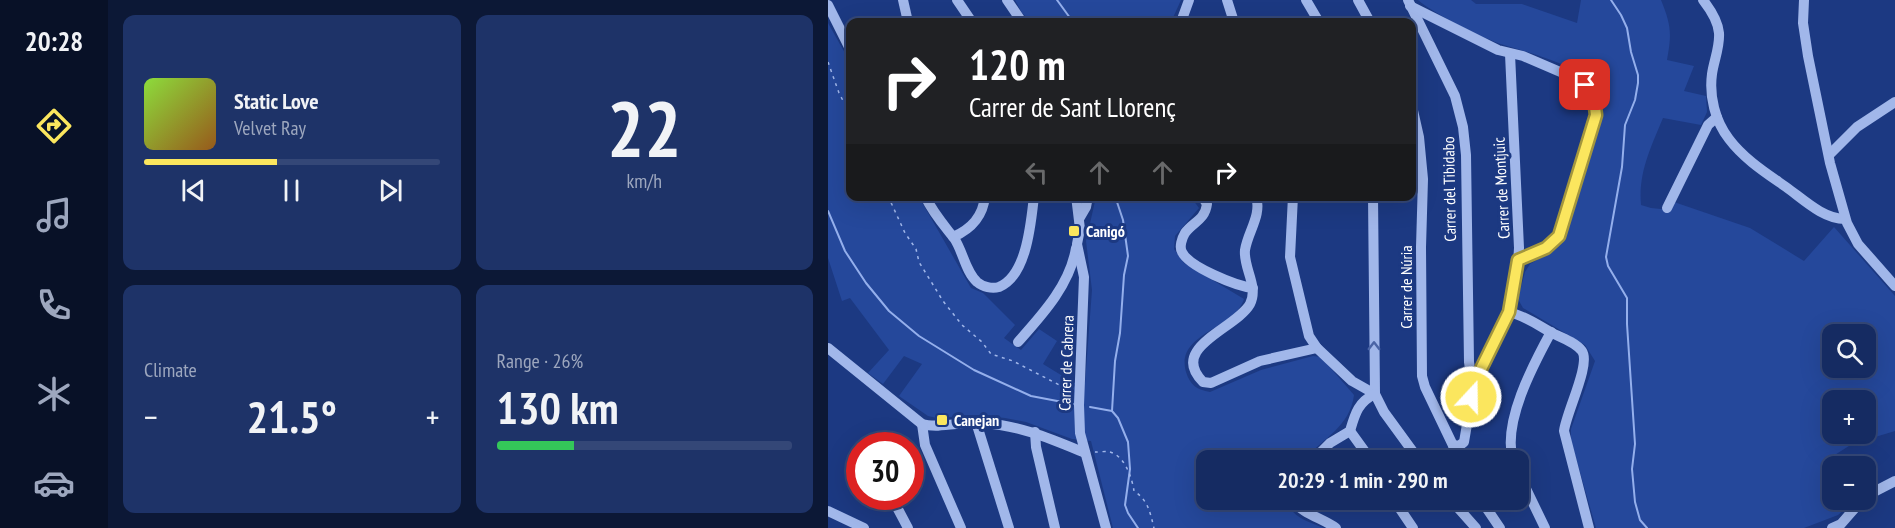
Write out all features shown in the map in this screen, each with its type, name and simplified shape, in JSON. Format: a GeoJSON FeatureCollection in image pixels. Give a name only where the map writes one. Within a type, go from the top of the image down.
{"type":"FeatureCollection","features":[{"type":"Feature","properties":{"kind":"street"},"geometry":{"type":"LineString","coordinates":[[903,0],[907,18]]}},
{"type":"Feature","properties":{"kind":"street"},"geometry":{"type":"LineString","coordinates":[[1007,0],[1017,18]]}},
{"type":"Feature","properties":{"kind":"street"},"geometry":{"type":"LineString","coordinates":[[1182,18],[1189,0]]}},
{"type":"Feature","properties":{"kind":"street"},"geometry":{"type":"LineString","coordinates":[[1227,0],[1233,18]]}},
{"type":"Feature","properties":{"kind":"street"},"geometry":{"type":"LineString","coordinates":[[1306,0],[1317,18]]}},
{"type":"Feature","properties":{"kind":"street"},"geometry":{"type":"LineString","coordinates":[[1358,0],[1368,18]]}},
{"type":"Feature","properties":{"kind":"street"},"geometry":{"type":"LineString","coordinates":[[1703,0],[1715,19],[1719,33],[1712,84],[1713,104],[1729,139],[1746,157],[1822,212],[1845,219]]}},
{"type":"Feature","properties":{"kind":"street"},"geometry":{"type":"LineString","coordinates":[[1804,0],[1804,35],[1845,219],[1857,244],[1895,286]]}},
{"type":"Feature","properties":{"kind":"street"},"geometry":{"type":"LineString","coordinates":[[959,3],[960,18]]}},
{"type":"Feature","properties":{"kind":"street"},"geometry":{"type":"LineString","coordinates":[[959,3],[969,18]]}},
{"type":"Feature","properties":{"kind":"street"},"geometry":{"type":"LineString","coordinates":[[1409,3],[1498,50],[1532,59],[1579,80],[1591,92],[1596,107],[1594,124],[1559,236],[1546,248],[1518,260]]}},
{"type":"Feature","properties":{"kind":"street","name":"Carrer del Tibidabo"},"geometry":{"type":"LineString","coordinates":[[1409,3],[1452,87],[1463,127],[1466,155],[1469,362],[1473,389]]}},
{"type":"Feature","properties":{"kind":"street"},"geometry":{"type":"LineString","coordinates":[[828,5],[846,42]]}},
{"type":"Feature","properties":{"kind":"street","name":"Carrer de Montjuic"},"geometry":{"type":"LineString","coordinates":[[1453,445],[1459,446],[1464,442],[1473,389],[1509,312],[1518,260],[1510,54]]}},
{"type":"Feature","properties":{"kind":"street"},"geometry":{"type":"LineString","coordinates":[[1829,155],[1857,127],[1895,102]]}},
{"type":"Feature","properties":{"kind":"street"},"geometry":{"type":"LineString","coordinates":[[1666,208],[1708,126],[1717,117]]}},
{"type":"Feature","properties":{"kind":"street","name":"Carrer de Núria"},"geometry":{"type":"LineString","coordinates":[[1416,124],[1423,179],[1422,376],[1455,450]]}},
{"type":"Feature","properties":{"kind":"street"},"geometry":{"type":"LineString","coordinates":[[928,201],[934,214],[953,237],[975,281],[994,288],[1010,279],[1019,266],[1025,250],[1033,201]]}},
{"type":"Feature","properties":{"kind":"street"},"geometry":{"type":"LineString","coordinates":[[953,237],[964,233],[975,223],[985,201]]}},
{"type":"Feature","properties":{"kind":"street","name":"Carrer de Cabrera"},"geometry":{"type":"LineString","coordinates":[[1077,201],[1080,229],[1077,244],[1084,277],[1079,398],[1080,433],[1106,528]]}},
{"type":"Feature","properties":{"kind":"street"},"geometry":{"type":"LineString","coordinates":[[1079,219],[1087,201]]}},
{"type":"Feature","properties":{"kind":"street"},"geometry":{"type":"LineString","coordinates":[[1205,201],[1207,204],[1205,213],[1185,233],[1182,252],[1195,263],[1221,278],[1235,285],[1253,288]]}},
{"type":"Feature","properties":{"kind":"street"},"geometry":{"type":"LineString","coordinates":[[1256,201],[1257,213],[1245,248],[1253,288],[1252,298],[1243,313],[1203,343],[1193,356],[1194,370],[1203,382],[1207,383],[1218,381],[1260,361],[1317,348]]}},
{"type":"Feature","properties":{"kind":"street"},"geometry":{"type":"LineString","coordinates":[[1293,201],[1290,257],[1307,328],[1317,348],[1352,381],[1377,399],[1412,450]]}},
{"type":"Feature","properties":{"kind":"street"},"geometry":{"type":"LineString","coordinates":[[1373,201],[1377,399]]}},
{"type":"Feature","properties":{"kind":"street"},"geometry":{"type":"LineString","coordinates":[[1018,342],[1040,318],[1060,288],[1072,264],[1077,244]]}},
{"type":"Feature","properties":{"kind":"street"},"geometry":{"type":"LineString","coordinates":[[1509,312],[1531,320],[1579,348],[1585,357],[1566,417],[1564,431],[1589,528]]}},
{"type":"Feature","properties":{"kind":"street"},"geometry":{"type":"LineString","coordinates":[[1511,450],[1509,438],[1518,407],[1551,332]]}},
{"type":"Feature","properties":{"kind":"street"},"geometry":{"type":"LineString","coordinates":[[828,348],[922,424],[935,426],[976,422],[1019,427],[1085,453]]}},
{"type":"Feature","properties":{"kind":"street"},"geometry":{"type":"LineString","coordinates":[[1323,450],[1350,431],[1358,406],[1364,399],[1377,399]]}},
{"type":"Feature","properties":{"kind":"street"},"geometry":{"type":"LineString","coordinates":[[976,422],[1009,528]]}},
{"type":"Feature","properties":{"kind":"street"},"geometry":{"type":"LineString","coordinates":[[922,424],[925,445],[961,528]]}},
{"type":"Feature","properties":{"kind":"street"},"geometry":{"type":"LineString","coordinates":[[1350,431],[1364,450]]}},
{"type":"Feature","properties":{"kind":"street"},"geometry":{"type":"LineString","coordinates":[[1035,432],[1036,447],[1055,528]]}},
{"type":"Feature","properties":{"kind":"street"},"geometry":{"type":"LineString","coordinates":[[1876,491],[1895,481]]}},
{"type":"Feature","properties":{"kind":"street"},"geometry":{"type":"LineString","coordinates":[[1529,495],[1545,528]]}},
{"type":"Feature","properties":{"kind":"street"},"geometry":{"type":"LineString","coordinates":[[899,510],[909,528]]}},
{"type":"Feature","properties":{"kind":"street"},"geometry":{"type":"LineString","coordinates":[[1303,510],[1336,528]]}},
{"type":"Feature","properties":{"kind":"street"},"geometry":{"type":"LineString","coordinates":[[1401,510],[1413,528]]}},
{"type":"Feature","properties":{"kind":"street"},"geometry":{"type":"LineString","coordinates":[[1460,510],[1476,528]]}},
{"type":"Feature","properties":{"kind":"street"},"geometry":{"type":"LineString","coordinates":[[1488,510],[1500,528]]}},
{"type":"Feature","properties":{"kind":"street"},"geometry":{"type":"LineString","coordinates":[[1839,527],[1853,510]]}},
{"type":"Feature","properties":{"kind":"street"},"geometry":{"type":"LineString","coordinates":[[828,511],[863,528]]}},
{"type":"Feature","properties":{"kind":"path"},"geometry":{"type":"LineString","coordinates":[[828,62],[846,106]]}},
{"type":"Feature","properties":{"kind":"path"},"geometry":{"type":"LineString","coordinates":[[890,201],[904,233],[916,249],[919,262],[943,301],[962,325],[982,342],[991,354],[1052,380],[1079,398]]}},
{"type":"Feature","properties":{"kind":"path"},"geometry":{"type":"LineString","coordinates":[[1085,453],[1110,452],[1116,455],[1132,478],[1134,491],[1142,496],[1148,506],[1154,528]]}},
{"type":"Feature","properties":{"kind":"shaded area"},"geometry":{"type":"Polygon","coordinates":[[[1015,0],[1181,0],[1173,18],[1028,18],[1015,0]]]}},
{"type":"Feature","properties":{"kind":"shaded area"},"geometry":{"type":"Polygon","coordinates":[[[1418,0],[1471,0],[1476,4],[1522,4],[1577,23],[1581,0],[1661,0],[1670,29],[1667,60],[1694,66],[1684,91],[1706,96],[1707,112],[1701,125],[1663,118],[1643,171],[1641,205],[1670,210],[1674,202],[1750,228],[1804,261],[1834,227],[1895,296],[1895,431],[1876,437],[1876,390],[1822,390],[1822,444],[1852,444],[1833,456],[1822,456],[1822,510],[1844,510],[1838,515],[1804,528],[1596,528],[1571,441],[1571,429],[1595,361],[1585,345],[1523,308],[1518,299],[1525,272],[1530,264],[1551,252],[1565,236],[1601,119],[1599,98],[1589,81],[1572,69],[1484,37],[1447,19],[1418,0]]]}},
{"type":"Feature","properties":{"kind":"shaded area"},"geometry":{"type":"Polygon","coordinates":[[[828,23],[846,55],[846,201],[921,201],[971,288],[983,293],[1015,325],[1004,338],[1021,350],[1039,329],[1057,341],[1043,364],[1074,383],[1085,383],[1092,290],[1086,241],[1095,201],[1194,201],[1199,208],[1175,236],[1174,249],[1184,263],[1244,299],[1229,318],[1189,348],[1185,359],[1186,372],[1192,384],[1201,390],[1210,392],[1261,370],[1313,356],[1321,357],[1354,395],[1347,416],[1335,431],[1313,450],[1196,450],[1196,510],[1291,510],[1306,521],[1324,528],[1113,528],[1091,441],[1072,439],[1026,422],[1005,418],[978,415],[937,418],[928,416],[899,396],[922,364],[904,356],[883,384],[868,373],[889,350],[850,298],[842,301],[828,258],[828,23]]]}},
{"type":"Feature","properties":{"kind":"waterway"},"geometry":{"type":"LineString","coordinates":[[1057,0],[1070,18]]}},
{"type":"Feature","properties":{"kind":"waterway"},"geometry":{"type":"LineString","coordinates":[[1611,0],[1627,28],[1638,83],[1635,100],[1625,125],[1622,167],[1606,257],[1608,266],[1627,298],[1635,444],[1632,469],[1635,502],[1640,520],[1647,528]]}},
{"type":"Feature","properties":{"kind":"waterway"},"geometry":{"type":"LineString","coordinates":[[1112,411],[1115,361],[1128,256],[1123,220],[1117,201]]}},
{"type":"Feature","properties":{"kind":"waterway"},"geometry":{"type":"LineString","coordinates":[[828,211],[845,251],[866,283],[889,311],[919,336],[974,370],[1031,396],[1073,404]]}},
{"type":"Feature","properties":{"kind":"waterway"},"geometry":{"type":"LineString","coordinates":[[1090,407],[1112,411],[1118,418],[1128,442],[1130,469],[1125,505],[1138,528]]}},
{"type":"Feature","properties":{"kind":"place","name":"Canigó"},"geometry":{"type":"Point","coordinates":[1074,231]}},
{"type":"Feature","properties":{"kind":"place","name":"Canejan"},"geometry":{"type":"Point","coordinates":[942,420]}},
{"type":"Feature","properties":{"kind":"route"},"geometry":{"type":"LineString","coordinates":[[1471,397],[1480,371],[1509,312],[1518,260],[1552,244],[1559,236],[1564,223],[1596,115],[1594,99],[1585,85]]}}]}
